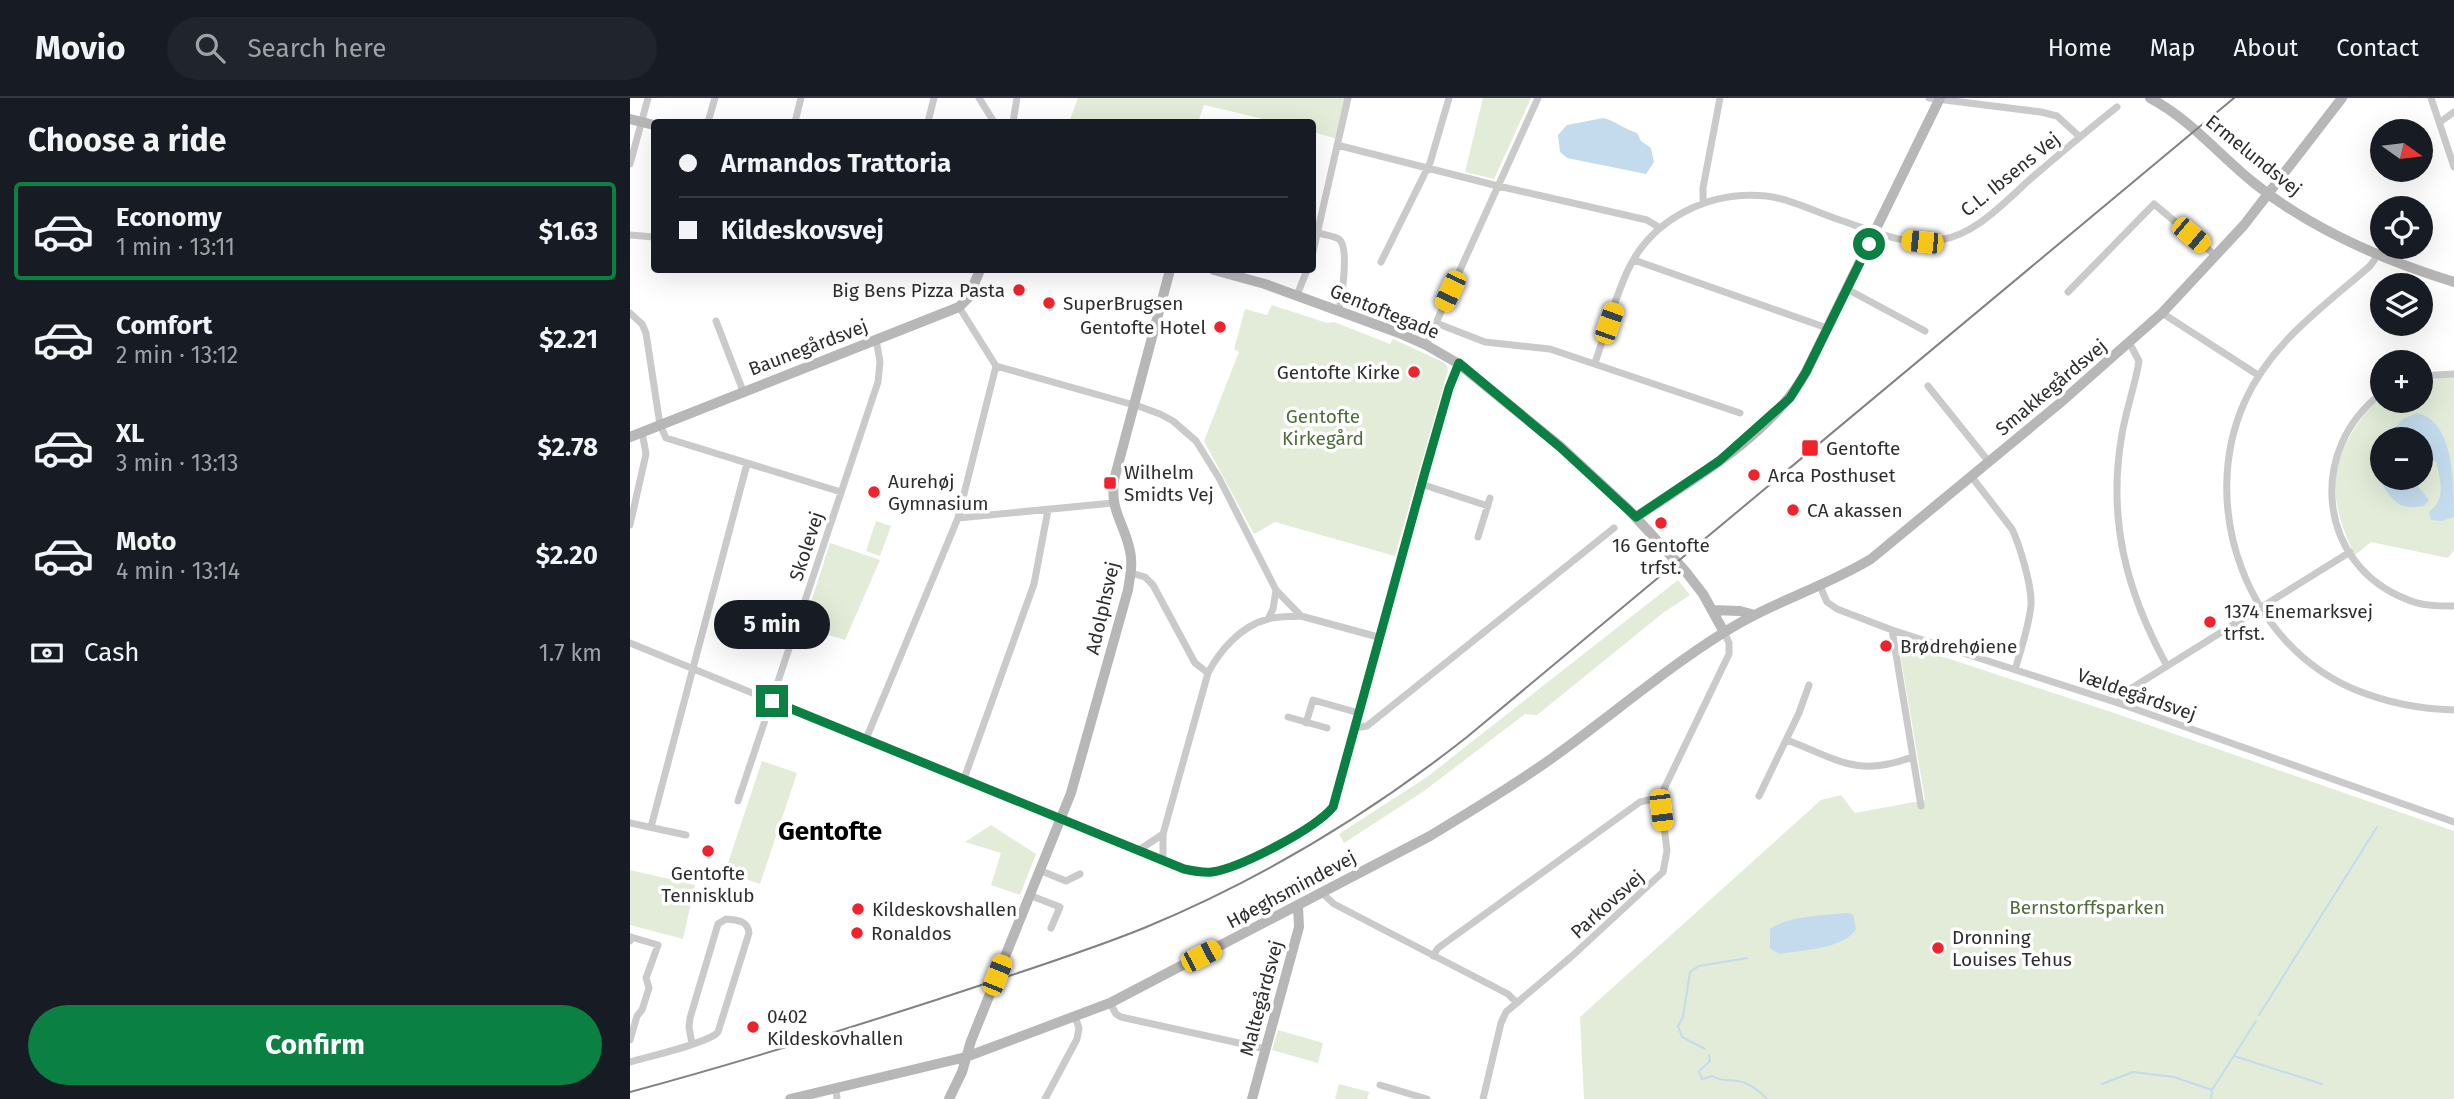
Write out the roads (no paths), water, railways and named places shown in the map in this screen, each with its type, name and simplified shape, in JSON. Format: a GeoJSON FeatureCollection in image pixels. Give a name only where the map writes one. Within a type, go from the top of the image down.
{"type":"FeatureCollection","features":[{"type":"Feature","properties":{"kind":"street"},"geometry":{"type":"LineString","coordinates":[[630,164],[648,98]]}},
{"type":"Feature","properties":{"kind":"street"},"geometry":{"type":"LineString","coordinates":[[709,119],[716,98]]}},
{"type":"Feature","properties":{"kind":"street"},"geometry":{"type":"LineString","coordinates":[[796,119],[801,98]]}},
{"type":"Feature","properties":{"kind":"street"},"geometry":{"type":"LineString","coordinates":[[929,119],[934,98]]}},
{"type":"Feature","properties":{"kind":"street"},"geometry":{"type":"LineString","coordinates":[[979,98],[992,119]]}},
{"type":"Feature","properties":{"kind":"street"},"geometry":{"type":"LineString","coordinates":[[1014,119],[1017,98]]}},
{"type":"Feature","properties":{"kind":"street"},"geometry":{"type":"LineString","coordinates":[[1316,243],[1348,98]]}},
{"type":"Feature","properties":{"kind":"street"},"geometry":{"type":"LineString","coordinates":[[1381,262],[1427,169],[1449,98]]}},
{"type":"Feature","properties":{"kind":"street"},"geometry":{"type":"LineString","coordinates":[[1426,345],[1538,98]]}},
{"type":"Feature","properties":{"kind":"street"},"geometry":{"type":"LineString","coordinates":[[1703,203],[1703,188],[1720,98]]}},
{"type":"Feature","properties":{"kind":"street"},"geometry":{"type":"LineString","coordinates":[[1636,517],[1719,461],[1780,409],[1797,387],[1875,232],[1936,98],[2057,116],[2080,137]]}},
{"type":"Feature","properties":{"kind":"street","name":"Ermelundsvej"},"geometry":{"type":"LineString","coordinates":[[2151,98],[2180,118],[2254,183],[2281,202],[2370,252]]}},
{"type":"Feature","properties":{"kind":"street","name":"Smakkegårdsvej"},"geometry":{"type":"LineString","coordinates":[[1724,632],[1755,615],[1841,577],[1871,559],[2130,344],[2216,256],[2342,98]]}},
{"type":"Feature","properties":{"kind":"street"},"geometry":{"type":"LineString","coordinates":[[2431,98],[2454,167]]}},
{"type":"Feature","properties":{"kind":"street","name":"C.L. Ibsens Vej"},"geometry":{"type":"LineString","coordinates":[[1595,363],[1627,271],[1643,246],[1660,228],[1703,203],[1727,197],[1769,197],[1898,239],[1922,242],[1941,240],[1978,225],[2117,107]]}},
{"type":"Feature","properties":{"kind":"street"},"geometry":{"type":"LineString","coordinates":[[2440,122],[2454,112]]}},
{"type":"Feature","properties":{"kind":"street"},"geometry":{"type":"LineString","coordinates":[[630,119],[651,124]]}},
{"type":"Feature","properties":{"kind":"street"},"geometry":{"type":"LineString","coordinates":[[1338,145],[1497,186],[1647,220],[1660,228]]}},
{"type":"Feature","properties":{"kind":"street"},"geometry":{"type":"LineString","coordinates":[[2068,292],[2154,204],[2216,256]]}},
{"type":"Feature","properties":{"kind":"street"},"geometry":{"type":"LineString","coordinates":[[1319,233],[1338,239],[1342,244],[1344,282],[1338,312]]}},
{"type":"Feature","properties":{"kind":"street"},"geometry":{"type":"LineString","coordinates":[[630,235],[651,237]]}},
{"type":"Feature","properties":{"kind":"street"},"geometry":{"type":"LineString","coordinates":[[2376,259],[2291,334],[2258,375],[2244,402],[2228,461],[2229,523],[2242,573],[2277,631],[2294,649],[2329,676],[2354,689],[2406,706],[2454,710]]}},
{"type":"Feature","properties":{"kind":"street","name":"Ermelundsvej"},"geometry":{"type":"LineString","coordinates":[[2387,259],[2454,282]]}},
{"type":"Feature","properties":{"kind":"street"},"geometry":{"type":"LineString","coordinates":[[1634,260],[1827,328]]}},
{"type":"Feature","properties":{"kind":"street"},"geometry":{"type":"LineString","coordinates":[[979,273],[968,298],[959,307],[996,366],[1160,414],[1186,431],[1196,441],[1219,478],[1276,590],[1301,616]]}},
{"type":"Feature","properties":{"kind":"street","name":"Adolphsvej"},"geometry":{"type":"LineString","coordinates":[[949,1099],[1080,763],[1131,573],[1130,552],[1113,503],[1114,480],[1169,273]]}},
{"type":"Feature","properties":{"kind":"street","name":"Gentoftegade"},"geometry":{"type":"LineString","coordinates":[[1225,273],[1297,295],[1426,345],[1459,363],[1560,447],[1636,517],[1668,550],[1703,594],[1724,632]]}},
{"type":"Feature","properties":{"kind":"street"},"geometry":{"type":"LineString","coordinates":[[1297,295],[1306,273]]}},
{"type":"Feature","properties":{"kind":"street"},"geometry":{"type":"LineString","coordinates":[[1846,289],[1925,331]]}},
{"type":"Feature","properties":{"kind":"street","name":"Baunegårdsvej"},"geometry":{"type":"LineString","coordinates":[[630,436],[959,307]]}},
{"type":"Feature","properties":{"kind":"street"},"geometry":{"type":"LineString","coordinates":[[630,313],[642,324],[646,333],[663,434],[671,440],[841,492]]}},
{"type":"Feature","properties":{"kind":"street"},"geometry":{"type":"LineString","coordinates":[[2162,313],[2258,375]]}},
{"type":"Feature","properties":{"kind":"street"},"geometry":{"type":"LineString","coordinates":[[716,321],[743,391]]}},
{"type":"Feature","properties":{"kind":"street"},"geometry":{"type":"LineString","coordinates":[[1436,323],[1474,340],[1537,346],[1595,363],[1741,413]]}},
{"type":"Feature","properties":{"kind":"street","name":"Skolevej"},"geometry":{"type":"LineString","coordinates":[[738,801],[880,376],[880,349],[876,340]]}},
{"type":"Feature","properties":{"kind":"street"},"geometry":{"type":"LineString","coordinates":[[2130,344],[2140,361],[2119,451],[2118,522],[2126,569],[2136,603],[2167,666]]}},
{"type":"Feature","properties":{"kind":"street"},"geometry":{"type":"LineString","coordinates":[[630,643],[1163,861],[1199,872],[1227,868],[1298,833],[1325,816],[1335,801],[1421,484],[1459,363]]}},
{"type":"Feature","properties":{"kind":"street"},"geometry":{"type":"LineString","coordinates":[[866,738],[958,518],[996,366]]}},
{"type":"Feature","properties":{"kind":"street"},"geometry":{"type":"LineString","coordinates":[[2433,375],[2454,374]]}},
{"type":"Feature","properties":{"kind":"street"},"geometry":{"type":"LineString","coordinates":[[1928,386],[1989,462]]}},
{"type":"Feature","properties":{"kind":"street"},"geometry":{"type":"LineString","coordinates":[[2370,403],[2347,430],[2332,471],[2331,492],[2340,533],[2363,570],[2392,593],[2421,604],[2454,606]]}},
{"type":"Feature","properties":{"kind":"street"},"geometry":{"type":"LineString","coordinates":[[630,525],[646,454],[642,432]]}},
{"type":"Feature","properties":{"kind":"street"},"geometry":{"type":"LineString","coordinates":[[651,827],[747,464]]}},
{"type":"Feature","properties":{"kind":"street"},"geometry":{"type":"LineString","coordinates":[[1971,476],[2017,538],[2030,594],[2029,615],[2015,670]]}},
{"type":"Feature","properties":{"kind":"street"},"geometry":{"type":"LineString","coordinates":[[1421,484],[1489,502],[1478,537]]}},
{"type":"Feature","properties":{"kind":"street"},"geometry":{"type":"LineString","coordinates":[[958,518],[1113,503]]}},
{"type":"Feature","properties":{"kind":"street"},"geometry":{"type":"LineString","coordinates":[[964,779],[1034,584],[1048,510]]}},
{"type":"Feature","properties":{"kind":"street"},"geometry":{"type":"LineString","coordinates":[[1355,728],[1367,726],[1614,528]]}},
{"type":"Feature","properties":{"kind":"street"},"geometry":{"type":"LineString","coordinates":[[2118,704],[2127,691],[2350,552]]}},
{"type":"Feature","properties":{"kind":"street"},"geometry":{"type":"LineString","coordinates":[[1131,573],[1146,577],[1153,585],[1195,663],[1208,673]]}},
{"type":"Feature","properties":{"kind":"street","name":"Vældegårdsvej"},"geometry":{"type":"LineString","coordinates":[[1820,586],[1827,602],[1837,609],[1892,630],[2118,704],[2454,822]]}},
{"type":"Feature","properties":{"kind":"street"},"geometry":{"type":"LineString","coordinates":[[1268,619],[1276,599],[1276,590]]}},
{"type":"Feature","properties":{"kind":"street"},"geometry":{"type":"LineString","coordinates":[[1712,610],[1740,611],[1755,615]]}},
{"type":"Feature","properties":{"kind":"street"},"geometry":{"type":"LineString","coordinates":[[1163,861],[1163,834],[1208,673],[1217,656],[1228,644],[1241,633],[1268,619],[1301,616],[1378,638]]}},
{"type":"Feature","properties":{"kind":"street"},"geometry":{"type":"LineString","coordinates":[[1892,630],[1921,806]]}},
{"type":"Feature","properties":{"kind":"street","name":"Parkovsvej"},"geometry":{"type":"LineString","coordinates":[[1483,1099],[1506,1012],[1660,877],[1666,864],[1667,851],[1661,810],[1662,797],[1729,654],[1729,643],[1724,632]]}},
{"type":"Feature","properties":{"kind":"street","name":"Høeghsmindevej"},"geometry":{"type":"LineString","coordinates":[[790,1099],[966,1057],[1110,1003],[1430,836],[1481,806],[1555,756],[1724,632]]}},
{"type":"Feature","properties":{"kind":"street"},"geometry":{"type":"LineString","coordinates":[[1759,796],[1787,740],[1809,685]]}},
{"type":"Feature","properties":{"kind":"street"},"geometry":{"type":"LineString","coordinates":[[1306,723],[1312,700],[1359,713]]}},
{"type":"Feature","properties":{"kind":"street"},"geometry":{"type":"LineString","coordinates":[[1288,718],[1327,728]]}},
{"type":"Feature","properties":{"kind":"street"},"geometry":{"type":"LineString","coordinates":[[1787,740],[1855,766],[1881,766],[1912,757]]}},
{"type":"Feature","properties":{"kind":"street"},"geometry":{"type":"LineString","coordinates":[[1433,956],[1438,948],[1640,802],[1662,797]]}},
{"type":"Feature","properties":{"kind":"street"},"geometry":{"type":"LineString","coordinates":[[630,823],[687,835]]}},
{"type":"Feature","properties":{"kind":"street"},"geometry":{"type":"LineString","coordinates":[[1139,850],[1163,834]]}},
{"type":"Feature","properties":{"kind":"street"},"geometry":{"type":"LineString","coordinates":[[1039,870],[1066,880],[1080,874]]}},
{"type":"Feature","properties":{"kind":"street"},"geometry":{"type":"LineString","coordinates":[[1322,893],[1334,904],[1508,994],[1517,1003]]}},
{"type":"Feature","properties":{"kind":"street"},"geometry":{"type":"LineString","coordinates":[[1029,895],[1059,907],[1051,928]]}},
{"type":"Feature","properties":{"kind":"street","name":"Maltegårdsvej"},"geometry":{"type":"LineString","coordinates":[[1252,1099],[1299,927],[1298,906]]}},
{"type":"Feature","properties":{"kind":"street"},"geometry":{"type":"LineString","coordinates":[[630,1062],[692,1044],[714,1037],[718,1032],[749,933],[742,921],[726,919],[718,924],[692,1009],[689,1027],[692,1044]]}},
{"type":"Feature","properties":{"kind":"street"},"geometry":{"type":"LineString","coordinates":[[630,941],[631,937],[658,946],[646,978],[649,988],[630,1040]]}},
{"type":"Feature","properties":{"kind":"street"},"geometry":{"type":"LineString","coordinates":[[1110,1003],[1121,1017],[1266,1049]]}},
{"type":"Feature","properties":{"kind":"street"},"geometry":{"type":"LineString","coordinates":[[1048,1098],[1077,1039],[1079,1028],[1075,1017]]}},
{"type":"Feature","properties":{"kind":"street"},"geometry":{"type":"LineString","coordinates":[[1380,1085],[1427,1099]]}},
{"type":"Feature","properties":{"kind":"street"},"geometry":{"type":"LineString","coordinates":[[836,1088],[837,1099]]}},
{"type":"Feature","properties":{"kind":"water"},"geometry":{"type":"Polygon","coordinates":[[[1603,118],[1637,133],[1641,141],[1651,148],[1654,162],[1646,174],[1567,158],[1560,152],[1558,135],[1567,125],[1603,118]]]}},
{"type":"Feature","properties":{"kind":"water"},"geometry":{"type":"Polygon","coordinates":[[[2417,413],[2429,418],[2445,440],[2452,471],[2454,517],[2442,521],[2431,520],[2429,512],[2435,507],[2440,495],[2436,461],[2433,461],[2433,427],[2396,427],[2403,419],[2417,413]]]}},
{"type":"Feature","properties":{"kind":"water"},"geometry":{"type":"Polygon","coordinates":[[[2386,490],[2421,490],[2429,500],[2424,506],[2409,507],[2393,499],[2386,490]]]}},
{"type":"Feature","properties":{"kind":"water"},"geometry":{"type":"Polygon","coordinates":[[[1853,914],[1856,929],[1842,941],[1821,948],[1779,954],[1770,948],[1770,929],[1778,924],[1807,917],[1853,914]]]}},
{"type":"Feature","properties":{"kind":"waterway"},"geometry":{"type":"LineString","coordinates":[[2259,1015],[2377,827]]}},
{"type":"Feature","properties":{"kind":"waterway"},"geometry":{"type":"LineString","coordinates":[[1705,1049],[1682,1037],[1678,1026],[1683,1017],[1690,972],[1699,966],[1747,958]]}},
{"type":"Feature","properties":{"kind":"waterway"},"geometry":{"type":"LineString","coordinates":[[2211,1099],[2212,1090],[2256,1021]]}},
{"type":"Feature","properties":{"kind":"waterway"},"geometry":{"type":"LineString","coordinates":[[1709,1055],[1710,1061],[1699,1071],[1702,1079],[1712,1076],[1742,1082],[1767,1099]]}},
{"type":"Feature","properties":{"kind":"waterway"},"geometry":{"type":"LineString","coordinates":[[2234,1056],[2322,1084]]}},
{"type":"Feature","properties":{"kind":"waterway"},"geometry":{"type":"LineString","coordinates":[[2102,1084],[2133,1072],[2174,1077],[2212,1090]]}},
{"type":"Feature","properties":{"kind":"tram line"},"geometry":{"type":"LineString","coordinates":[[630,1092],[862,1024],[1119,938],[1229,889],[1312,844],[1391,793],[1467,737],[2234,98]]}},
{"type":"Feature","properties":{"kind":"place","name":"Big Bens Pizza Pasta"},"geometry":{"type":"Point","coordinates":[1019,290]}},
{"type":"Feature","properties":{"kind":"place","name":"SuperBrugsen"},"geometry":{"type":"Point","coordinates":[1049,303]}},
{"type":"Feature","properties":{"kind":"place","name":"Gentofte Hotel"},"geometry":{"type":"Point","coordinates":[1220,327]}},
{"type":"Feature","properties":{"kind":"place","name":"Gentofte Kirke"},"geometry":{"type":"Point","coordinates":[1414,372]}},
{"type":"Feature","properties":{"kind":"place","name":"Gentofte"},"geometry":{"type":"Point","coordinates":[1810,448]}},
{"type":"Feature","properties":{"kind":"place","name":"Arca Posthuset"},"geometry":{"type":"Point","coordinates":[1754,475]}},
{"type":"Feature","properties":{"kind":"place","name":"Wilhelm Smidts Vej"},"geometry":{"type":"Point","coordinates":[1110,483]}},
{"type":"Feature","properties":{"kind":"place","name":"Aurehøj Gymnasium"},"geometry":{"type":"Point","coordinates":[874,492]}},
{"type":"Feature","properties":{"kind":"place","name":"CA akassen"},"geometry":{"type":"Point","coordinates":[1793,510]}},
{"type":"Feature","properties":{"kind":"place","name":"16 Gentofte trfst."},"geometry":{"type":"Point","coordinates":[1661,523]}},
{"type":"Feature","properties":{"kind":"place","name":"1374 Enemarksvej trfst."},"geometry":{"type":"Point","coordinates":[2210,622]}},
{"type":"Feature","properties":{"kind":"place","name":"Brødrehøiene"},"geometry":{"type":"Point","coordinates":[1886,646]}},
{"type":"Feature","properties":{"kind":"place","name":"Gentofte Tennisklub"},"geometry":{"type":"Point","coordinates":[708,851]}},
{"type":"Feature","properties":{"kind":"place","name":"Kildeskovshallen"},"geometry":{"type":"Point","coordinates":[858,909]}},
{"type":"Feature","properties":{"kind":"place","name":"Ronaldos"},"geometry":{"type":"Point","coordinates":[857,933]}},
{"type":"Feature","properties":{"kind":"place","name":"Dronning Louises Tehus"},"geometry":{"type":"Point","coordinates":[1938,948]}},
{"type":"Feature","properties":{"kind":"place","name":"0402 Kildeskovhallen"},"geometry":{"type":"Point","coordinates":[753,1027]}},
{"type":"Feature","properties":{"kind":"district","name":"Gentofte"},"geometry":{"type":"Point","coordinates":[830,831]}},
{"type":"Feature","properties":{"kind":"park label","name":"Gentofte Kirkegård"},"geometry":{"type":"Point","coordinates":[1323,427]}},
{"type":"Feature","properties":{"kind":"park label","name":"Bernstorffsparken"},"geometry":{"type":"Point","coordinates":[2087,907]}}]}
